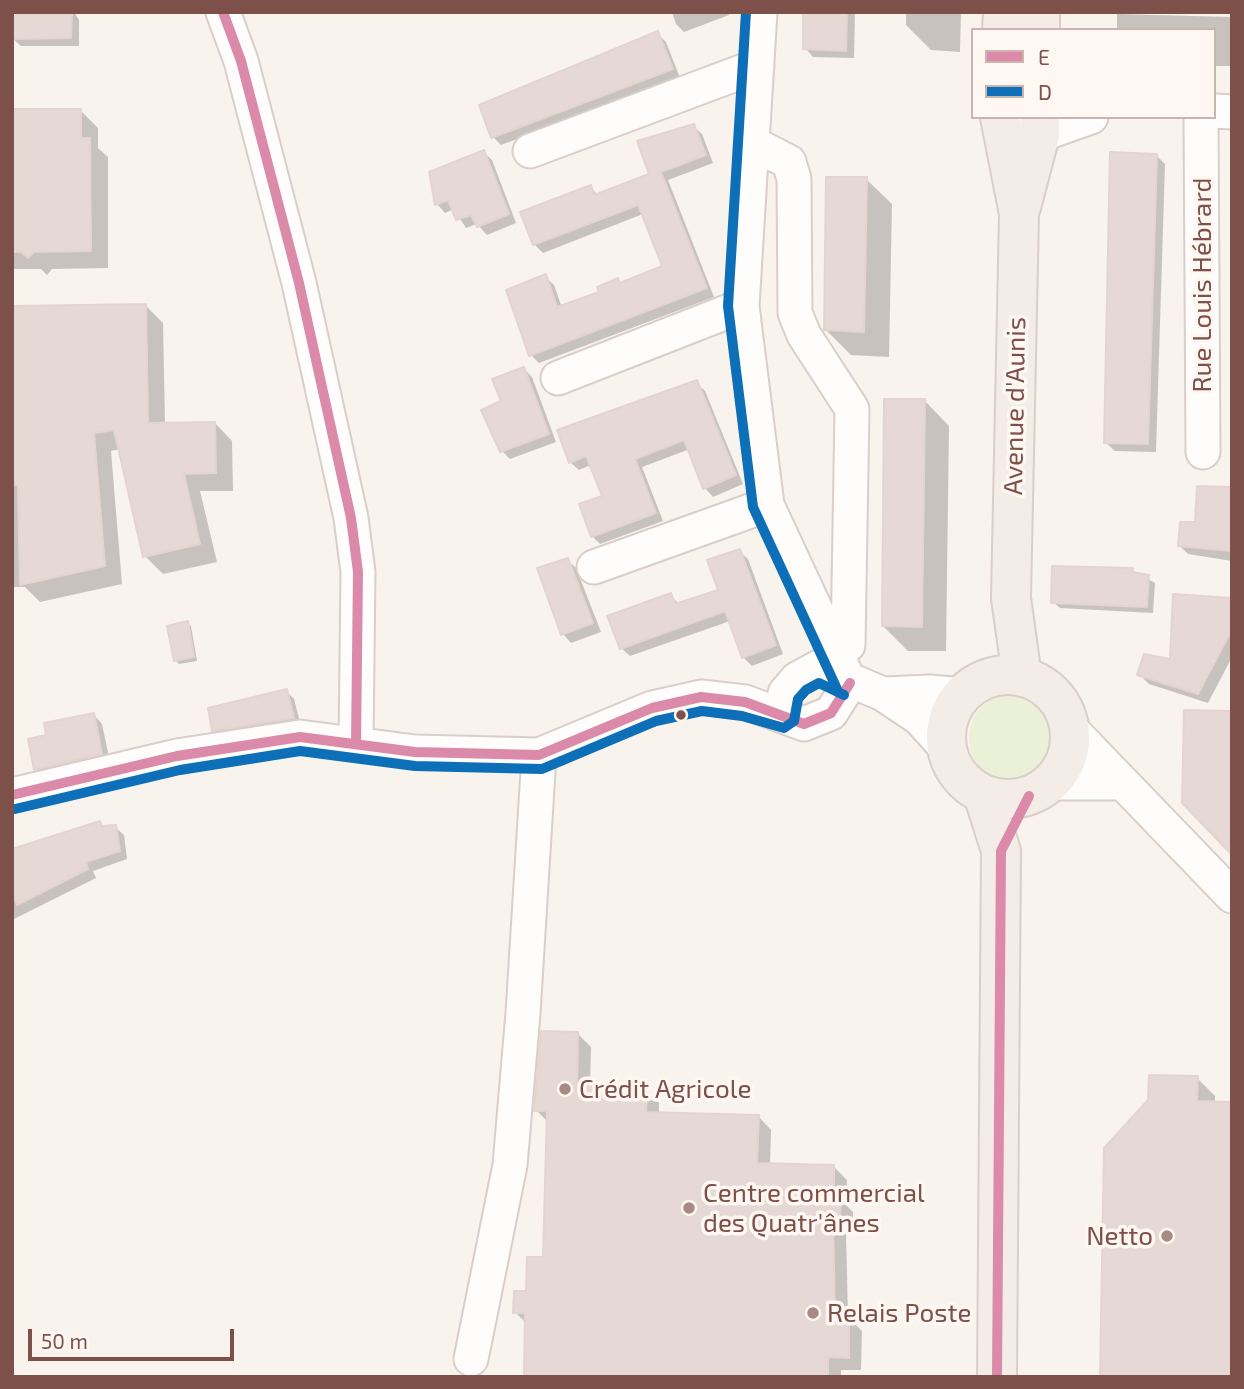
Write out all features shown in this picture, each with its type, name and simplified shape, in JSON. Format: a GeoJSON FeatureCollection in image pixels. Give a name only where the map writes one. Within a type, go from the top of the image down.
{"type":"FeatureCollection","features":[{"type":"Feature","properties":{"kind":"main road","name":"Avenue d'Aunis"},"geometry":{"type":"LineString","coordinates":[[1000,119],[1020,214]]}},
{"type":"Feature","properties":{"kind":"main road","name":"Avenue d'Aunis"},"geometry":{"type":"LineString","coordinates":[[1022,677],[1011,598],[1020,214],[1040,126]]}},
{"type":"Feature","properties":{"kind":"main road","name":"Avenue d'Aunis"},"geometry":{"type":"LineString","coordinates":[[972,688],[1011,598]]}},
{"type":"Feature","properties":{"kind":"main road"},"geometry":{"type":"LineString","coordinates":[[1002,850],[1040,789],[1069,752],[1070,728],[1066,714],[1054,695],[1036,682],[1022,677],[995,677],[972,688],[948,720],[947,748],[960,776],[983,794],[998,798],[1040,789]]}},
{"type":"Feature","properties":{"kind":"main road"},"geometry":{"type":"LineString","coordinates":[[983,794],[1002,850],[997,1377]]}},
{"type":"Feature","properties":{"kind":"street"},"geometry":{"type":"LineString","coordinates":[[223,12],[241,61],[299,283],[351,517],[358,572],[356,743]]}},
{"type":"Feature","properties":{"kind":"street"},"geometry":{"type":"LineString","coordinates":[[760,12],[742,306],[767,505],[842,668]]}},
{"type":"Feature","properties":{"kind":"street"},"geometry":{"type":"LineString","coordinates":[[530,151],[757,66]]}},
{"type":"Feature","properties":{"kind":"street"},"geometry":{"type":"LineString","coordinates":[[1005,119],[1040,126],[1080,119]]}},
{"type":"Feature","properties":{"kind":"street","name":"Rue Louis Hébrard"},"geometry":{"type":"LineString","coordinates":[[1202,119],[1203,452]]}},
{"type":"Feature","properties":{"kind":"street"},"geometry":{"type":"LineString","coordinates":[[752,143],[789,162],[794,179],[795,313],[804,335],[852,410],[848,645],[842,668]]}},
{"type":"Feature","properties":{"kind":"street"},"geometry":{"type":"LineString","coordinates":[[558,377],[742,306]]}},
{"type":"Feature","properties":{"kind":"street"},"geometry":{"type":"LineString","coordinates":[[594,568],[767,505]]}},
{"type":"Feature","properties":{"kind":"street"},"geometry":{"type":"LineString","coordinates":[[12,795],[177,756],[300,737],[451,754],[539,755],[652,708],[701,697],[745,702],[782,714],[785,693],[797,679],[819,667],[842,668],[919,718],[947,748]]}},
{"type":"Feature","properties":{"kind":"street"},"geometry":{"type":"LineString","coordinates":[[883,694],[972,688]]}},
{"type":"Feature","properties":{"kind":"street"},"geometry":{"type":"LineString","coordinates":[[1070,728],[1232,896]]}},
{"type":"Feature","properties":{"kind":"street"},"geometry":{"type":"LineString","coordinates":[[471,1359],[510,1166],[523,1013],[539,755]]}},
{"type":"Feature","properties":{"kind":"street"},"geometry":{"type":"LineString","coordinates":[[1040,789],[1122,783]]}},
{"type":"Feature","properties":{"kind":"green space"},"geometry":{"type":"Polygon","coordinates":[[[1014,693],[1039,701],[1051,713],[1059,738],[1051,763],[1039,775],[1014,783],[989,775],[977,763],[969,738],[977,713],[989,701],[1014,693]]]}},
{"type":"Feature","properties":{"kind":"building"},"geometry":{"type":"Polygon","coordinates":[[[12,12],[72,12],[71,38],[12,39],[12,12]]]}},
{"type":"Feature","properties":{"kind":"building"},"geometry":{"type":"Polygon","coordinates":[[[803,12],[847,12],[846,51],[803,49],[803,12]]]}},
{"type":"Feature","properties":{"kind":"building"},"geometry":{"type":"Polygon","coordinates":[[[658,31],[673,69],[491,138],[479,105],[658,31]]]}},
{"type":"Feature","properties":{"kind":"building"},"geometry":{"type":"Polygon","coordinates":[[[12,109],[81,109],[81,138],[90,138],[91,251],[34,252],[28,258],[21,252],[12,252],[12,109]]]}},
{"type":"Feature","properties":{"kind":"building"},"geometry":{"type":"Polygon","coordinates":[[[694,124],[706,155],[661,172],[707,288],[529,356],[506,290],[546,274],[557,307],[599,292],[597,287],[618,278],[620,283],[662,266],[638,205],[533,245],[520,212],[591,185],[594,195],[649,174],[637,141],[694,124]]]}},
{"type":"Feature","properties":{"kind":"building"},"geometry":{"type":"Polygon","coordinates":[[[484,150],[509,214],[477,227],[471,215],[456,220],[448,200],[435,205],[429,172],[484,150]]]}},
{"type":"Feature","properties":{"kind":"building"},"geometry":{"type":"Polygon","coordinates":[[[1110,152],[1157,154],[1148,444],[1104,443],[1110,152]]]}},
{"type":"Feature","properties":{"kind":"building"},"geometry":{"type":"Polygon","coordinates":[[[826,177],[867,177],[864,332],[824,330],[826,177]]]}},
{"type":"Feature","properties":{"kind":"building"},"geometry":{"type":"Polygon","coordinates":[[[146,304],[148,423],[215,422],[216,473],[184,474],[200,544],[143,557],[114,430],[94,433],[105,566],[20,585],[18,485],[12,485],[12,306],[146,304]]]}},
{"type":"Feature","properties":{"kind":"building"},"geometry":{"type":"Polygon","coordinates":[[[524,367],[549,434],[500,452],[481,410],[501,401],[492,379],[524,367]]]}},
{"type":"Feature","properties":{"kind":"building"},"geometry":{"type":"Polygon","coordinates":[[[697,380],[736,475],[703,489],[684,440],[635,459],[656,513],[591,537],[579,504],[602,496],[586,456],[569,463],[557,430],[697,380]]]}},
{"type":"Feature","properties":{"kind":"building"},"geometry":{"type":"Polygon","coordinates":[[[884,399],[925,399],[922,627],[882,626],[884,399]]]}},
{"type":"Feature","properties":{"kind":"building"},"geometry":{"type":"Polygon","coordinates":[[[1197,486],[1232,487],[1232,551],[1178,546],[1180,522],[1195,522],[1197,486]]]}},
{"type":"Feature","properties":{"kind":"building"},"geometry":{"type":"Polygon","coordinates":[[[740,549],[776,645],[742,658],[725,611],[620,649],[607,616],[671,593],[675,604],[718,590],[707,560],[740,549]]]}},
{"type":"Feature","properties":{"kind":"building"},"geometry":{"type":"Polygon","coordinates":[[[568,558],[593,623],[561,635],[537,568],[568,558]]]}},
{"type":"Feature","properties":{"kind":"building"},"geometry":{"type":"Polygon","coordinates":[[[1052,566],[1133,568],[1132,572],[1149,575],[1147,607],[1051,603],[1052,566]]]}},
{"type":"Feature","properties":{"kind":"building"},"geometry":{"type":"Polygon","coordinates":[[[1173,594],[1232,598],[1232,629],[1198,694],[1137,675],[1144,654],[1170,659],[1173,594]]]}},
{"type":"Feature","properties":{"kind":"building"},"geometry":{"type":"Polygon","coordinates":[[[188,621],[194,657],[174,661],[167,626],[188,621]]]}},
{"type":"Feature","properties":{"kind":"building"},"geometry":{"type":"Polygon","coordinates":[[[287,689],[294,718],[212,731],[208,708],[287,689]]]}},
{"type":"Feature","properties":{"kind":"building"},"geometry":{"type":"Polygon","coordinates":[[[1184,710],[1232,711],[1232,855],[1182,803],[1184,710]]]}},
{"type":"Feature","properties":{"kind":"building"},"geometry":{"type":"Polygon","coordinates":[[[94,713],[102,754],[34,770],[28,739],[46,735],[44,723],[94,713]]]}},
{"type":"Feature","properties":{"kind":"building"},"geometry":{"type":"Polygon","coordinates":[[[100,821],[102,826],[116,825],[120,851],[86,862],[88,869],[17,905],[12,892],[12,849],[100,821]]]}},
{"type":"Feature","properties":{"kind":"building","name":"Centre commercial des Quatr'ânes"},"geometry":{"type":"Polygon","coordinates":[[[541,1031],[578,1032],[577,1086],[647,1088],[646,1112],[759,1115],[757,1163],[834,1165],[834,1197],[841,1196],[840,1219],[833,1219],[835,1315],[849,1316],[849,1358],[828,1357],[828,1377],[524,1377],[525,1313],[513,1313],[514,1291],[526,1291],[527,1257],[543,1257],[547,1111],[534,1111],[541,1031]]]}},
{"type":"Feature","properties":{"kind":"building","name":"Netto"},"geometry":{"type":"Polygon","coordinates":[[[1149,1075],[1198,1076],[1197,1101],[1232,1102],[1232,1377],[1100,1377],[1104,1148],[1148,1100],[1149,1075]]]}},
{"type":"Feature","properties":{"kind":"transit line","name":"E"},"geometry":{"type":"LineString","coordinates":[[223,12],[241,61],[299,283],[351,518],[358,572],[356,743]]}},
{"type":"Feature","properties":{"kind":"transit line","name":"D"},"geometry":{"type":"LineString","coordinates":[[746,12],[728,306],[753,507],[837,689]]}},
{"type":"Feature","properties":{"kind":"transit line","name":"D"},"geometry":{"type":"LineString","coordinates":[[15,809],[180,770],[300,751],[415,766],[542,769],[656,721],[702,711],[742,716],[784,728],[794,721],[798,699],[806,690],[819,683],[844,695]]}},
{"type":"Feature","properties":{"kind":"transit line","name":"E"},"geometry":{"type":"LineString","coordinates":[[12,795],[177,756],[300,737],[415,752],[539,755],[652,708],[701,697],[745,702],[804,724],[831,713],[850,683]]}},
{"type":"Feature","properties":{"kind":"transit line","name":"E"},"geometry":{"type":"LineString","coordinates":[[997,1377],[1001,851],[1029,796]]}},
{"type":"Feature","properties":{"kind":"place","name":"Crédit Agricole"},"geometry":{"type":"Point","coordinates":[565,1089]}},
{"type":"Feature","properties":{"kind":"place","name":"Centre commercial des Quatr'ânes"},"geometry":{"type":"Point","coordinates":[689,1208]}},
{"type":"Feature","properties":{"kind":"place","name":"Netto"},"geometry":{"type":"Point","coordinates":[1167,1236]}},
{"type":"Feature","properties":{"kind":"place","name":"Relais Poste"},"geometry":{"type":"Point","coordinates":[813,1313]}}]}
